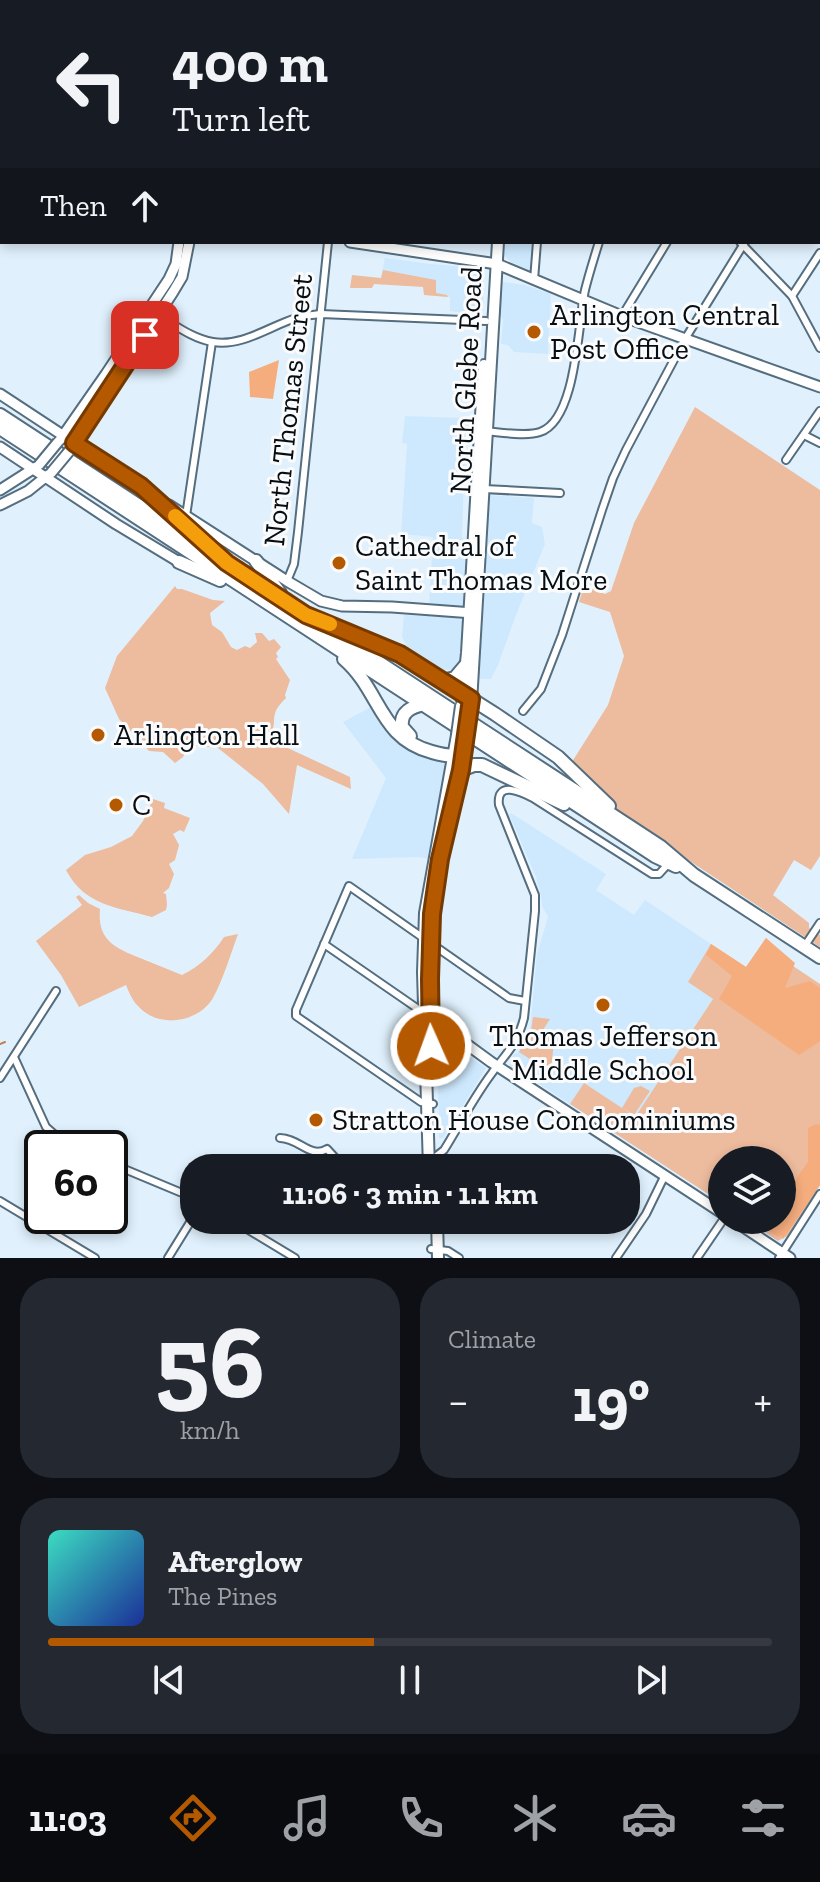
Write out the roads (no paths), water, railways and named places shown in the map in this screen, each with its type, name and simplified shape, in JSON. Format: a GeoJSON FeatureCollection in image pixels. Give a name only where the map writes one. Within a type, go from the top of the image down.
{"type":"FeatureCollection","features":[{"type":"Feature","properties":{"kind":"highway"},"geometry":{"type":"LineString","coordinates":[[0,415],[287,602]]}},
{"type":"Feature","properties":{"kind":"highway"},"geometry":{"type":"LineString","coordinates":[[0,428],[266,603],[306,621],[400,654],[442,681],[466,703],[558,757],[629,826]]}},
{"type":"Feature","properties":{"kind":"highway"},"geometry":{"type":"LineString","coordinates":[[141,486],[227,563]]}},
{"type":"Feature","properties":{"kind":"highway"},"geometry":{"type":"LineString","coordinates":[[256,561],[287,602],[357,671],[386,720],[399,735],[420,748],[457,754]]}},
{"type":"Feature","properties":{"kind":"highway"},"geometry":{"type":"LineString","coordinates":[[179,562],[212,576],[258,602],[266,603]]}},
{"type":"Feature","properties":{"kind":"highway"},"geometry":{"type":"LineString","coordinates":[[306,621],[424,704],[655,856],[694,875],[820,957]]}},
{"type":"Feature","properties":{"kind":"highway"},"geometry":{"type":"LineString","coordinates":[[306,621],[629,826],[661,847],[694,875]]}},
{"type":"Feature","properties":{"kind":"highway"},"geometry":{"type":"LineString","coordinates":[[442,681],[455,678],[466,665]]}},
{"type":"Feature","properties":{"kind":"highway"},"geometry":{"type":"LineString","coordinates":[[424,704],[410,708],[404,714],[404,730],[423,743],[457,754]]}},
{"type":"Feature","properties":{"kind":"highway"},"geometry":{"type":"LineString","coordinates":[[461,770],[482,765],[598,818]]}},
{"type":"Feature","properties":{"kind":"main road","name":"North Glebe Road"},"geometry":{"type":"LineString","coordinates":[[466,703],[484,431],[493,263],[491,244]]}},
{"type":"Feature","properties":{"kind":"main road","name":"North Glebe Road"},"geometry":{"type":"LineString","coordinates":[[484,431],[486,321],[498,244]]}},
{"type":"Feature","properties":{"kind":"main road","name":"North Glebe Road"},"geometry":{"type":"LineString","coordinates":[[466,703],[466,665],[473,613]]}},
{"type":"Feature","properties":{"kind":"main road"},"geometry":{"type":"LineString","coordinates":[[429,1154],[425,913],[449,804],[466,703]]}},
{"type":"Feature","properties":{"kind":"main road"},"geometry":{"type":"LineString","coordinates":[[449,804],[461,770],[457,754]]}},
{"type":"Feature","properties":{"kind":"main road"},"geometry":{"type":"LineString","coordinates":[[430,1104],[434,1154]]}},
{"type":"Feature","properties":{"kind":"main road"},"geometry":{"type":"LineString","coordinates":[[432,1234],[434,1254]]}},
{"type":"Feature","properties":{"kind":"main road"},"geometry":{"type":"LineString","coordinates":[[434,1254],[436,1234]]}},
{"type":"Feature","properties":{"kind":"street"},"geometry":{"type":"LineString","coordinates":[[0,505],[28,491],[48,475],[72,446],[154,313],[176,264],[179,244]]}},
{"type":"Feature","properties":{"kind":"street"},"geometry":{"type":"LineString","coordinates":[[0,490],[36,467],[61,439],[182,277],[189,244]]}},
{"type":"Feature","properties":{"kind":"street","name":"North Thomas Street"},"geometry":{"type":"LineString","coordinates":[[287,581],[294,564],[298,532],[328,244]]}},
{"type":"Feature","properties":{"kind":"street"},"geometry":{"type":"LineString","coordinates":[[364,244],[493,263],[622,316],[820,387]]}},
{"type":"Feature","properties":{"kind":"street"},"geometry":{"type":"LineString","coordinates":[[534,280],[537,244]]}},
{"type":"Feature","properties":{"kind":"street"},"geometry":{"type":"LineString","coordinates":[[484,431],[531,434],[541,432],[558,417],[576,361],[583,301],[598,244]]}},
{"type":"Feature","properties":{"kind":"street"},"geometry":{"type":"LineString","coordinates":[[622,316],[666,244]]}},
{"type":"Feature","properties":{"kind":"street"},"geometry":{"type":"LineString","coordinates":[[523,711],[541,689],[562,635],[613,478],[685,339],[741,244]]}},
{"type":"Feature","properties":{"kind":"street"},"geometry":{"type":"LineString","coordinates":[[743,244],[792,296],[820,348]]}},
{"type":"Feature","properties":{"kind":"street"},"geometry":{"type":"LineString","coordinates":[[792,296],[820,253]]}},
{"type":"Feature","properties":{"kind":"street"},"geometry":{"type":"LineString","coordinates":[[154,313],[192,335],[227,343],[298,317],[321,314],[486,321]]}},
{"type":"Feature","properties":{"kind":"street"},"geometry":{"type":"LineString","coordinates":[[186,516],[212,342]]}},
{"type":"Feature","properties":{"kind":"street"},"geometry":{"type":"LineString","coordinates":[[0,394],[61,439],[141,486],[311,596],[332,605],[473,613]]}},
{"type":"Feature","properties":{"kind":"street"},"geometry":{"type":"LineString","coordinates":[[786,460],[820,411]]}},
{"type":"Feature","properties":{"kind":"street"},"geometry":{"type":"LineString","coordinates":[[804,435],[820,443]]}},
{"type":"Feature","properties":{"kind":"street"},"geometry":{"type":"LineString","coordinates":[[0,447],[36,467],[179,562]]}},
{"type":"Feature","properties":{"kind":"street"},"geometry":{"type":"LineString","coordinates":[[480,489],[560,493]]}},
{"type":"Feature","properties":{"kind":"street"},"geometry":{"type":"LineString","coordinates":[[441,1154],[520,1033],[535,895],[499,803],[502,792],[517,790],[553,809],[652,874],[659,874],[669,862]]}},
{"type":"Feature","properties":{"kind":"street"},"geometry":{"type":"LineString","coordinates":[[430,1104],[421,1102],[296,1016],[349,886],[509,998],[525,1001]]}},
{"type":"Feature","properties":{"kind":"street"},"geometry":{"type":"LineString","coordinates":[[804,947],[820,923]]}},
{"type":"Feature","properties":{"kind":"street"},"geometry":{"type":"LineString","coordinates":[[324,944],[498,1066],[708,1204]]}},
{"type":"Feature","properties":{"kind":"street"},"geometry":{"type":"LineString","coordinates":[[0,1078],[56,991]]}},
{"type":"Feature","properties":{"kind":"street"},"geometry":{"type":"LineString","coordinates":[[14,1057],[49,1130]]}},
{"type":"Feature","properties":{"kind":"street"},"geometry":{"type":"LineString","coordinates":[[280,1138],[291,1139],[317,1153],[327,1149],[332,1154]]}},
{"type":"Feature","properties":{"kind":"street"},"geometry":{"type":"LineString","coordinates":[[128,1170],[180,1192]]}},
{"type":"Feature","properties":{"kind":"street"},"geometry":{"type":"LineString","coordinates":[[616,1258],[646,1214],[665,1175]]}},
{"type":"Feature","properties":{"kind":"street"},"geometry":{"type":"LineString","coordinates":[[752,1234],[783,1256],[820,1194]]}},
{"type":"Feature","properties":{"kind":"street"},"geometry":{"type":"LineString","coordinates":[[0,1201],[95,1258]]}},
{"type":"Feature","properties":{"kind":"street"},"geometry":{"type":"LineString","coordinates":[[168,1258],[183,1234]]}},
{"type":"Feature","properties":{"kind":"street"},"geometry":{"type":"LineString","coordinates":[[255,1234],[295,1258]]}},
{"type":"Feature","properties":{"kind":"street"},"geometry":{"type":"LineString","coordinates":[[697,1258],[713,1234]]}},
{"type":"Feature","properties":{"kind":"street"},"geometry":{"type":"LineString","coordinates":[[434,1254],[448,1251],[459,1258]]}},
{"type":"Feature","properties":{"kind":"waterway"},"geometry":{"type":"LineString","coordinates":[[0,1044],[5,1042]]}},
{"type":"Feature","properties":{"kind":"place","name":"Arlington Central Post Office"},"geometry":{"type":"Point","coordinates":[534,332]}},
{"type":"Feature","properties":{"kind":"place","name":"Cathedral of Saint Thomas More"},"geometry":{"type":"Point","coordinates":[339,563]}},
{"type":"Feature","properties":{"kind":"place","name":"Arlington Hall"},"geometry":{"type":"Point","coordinates":[98,735]}},
{"type":"Feature","properties":{"kind":"place","name":"C"},"geometry":{"type":"Point","coordinates":[116,805]}},
{"type":"Feature","properties":{"kind":"place","name":"Thomas Jefferson Middle School"},"geometry":{"type":"Point","coordinates":[603,1005]}},
{"type":"Feature","properties":{"kind":"place","name":"Stratton House Condominiums"},"geometry":{"type":"Point","coordinates":[316,1120]}}]}
